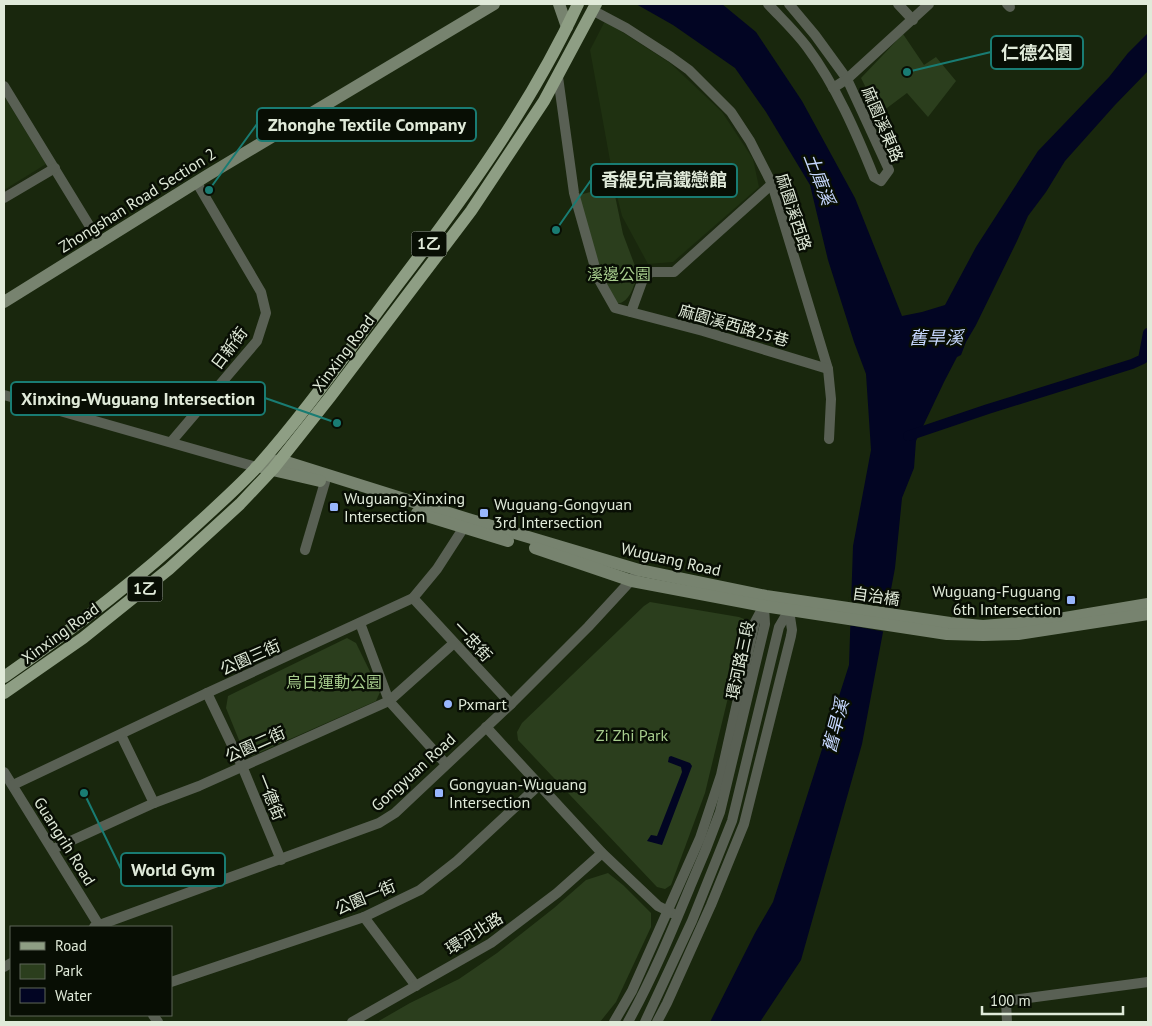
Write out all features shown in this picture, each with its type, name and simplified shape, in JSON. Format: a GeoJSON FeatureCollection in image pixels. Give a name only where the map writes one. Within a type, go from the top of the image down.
{"type":"FeatureCollection","features":[{"type":"Feature","properties":{"kind":"main road","name":"Zhongshan Road Section 2"},"geometry":{"type":"LineString","coordinates":[[4,302],[197,182],[494,4]]}},
{"type":"Feature","properties":{"kind":"main road"},"geometry":{"type":"LineString","coordinates":[[559,4],[567,27]]}},
{"type":"Feature","properties":{"kind":"main road","name":"Xinxing Road"},"geometry":{"type":"LineString","coordinates":[[4,677],[76,626],[145,571],[229,495],[256,467],[310,401],[460,204],[531,93],[578,4]]}},
{"type":"Feature","properties":{"kind":"main road","name":"Xinxing Road"},"geometry":{"type":"LineString","coordinates":[[4,693],[83,638],[169,569],[240,504],[276,464],[330,397],[471,211],[558,77],[591,5]]}},
{"type":"Feature","properties":{"kind":"main road"},"geometry":{"type":"LineString","coordinates":[[256,467],[276,464]]}},
{"type":"Feature","properties":{"kind":"main road","name":"Wuguang Road"},"geometry":{"type":"LineString","coordinates":[[276,464],[325,482],[466,523]]}},
{"type":"Feature","properties":{"kind":"main road","name":"Wuguang Road"},"geometry":{"type":"LineString","coordinates":[[276,464],[636,576],[765,601],[823,610]]}},
{"type":"Feature","properties":{"kind":"main road"},"geometry":{"type":"LineString","coordinates":[[923,624],[1008,625],[1053,620],[1148,604]]}},
{"type":"Feature","properties":{"kind":"main road","name":"自治橋"},"geometry":{"type":"LineString","coordinates":[[823,610],[923,624]]}},
{"type":"Feature","properties":{"kind":"main road"},"geometry":{"type":"LineString","coordinates":[[923,624],[947,634],[983,636],[1018,634],[1148,614]]}},
{"type":"Feature","properties":{"kind":"street","name":"麻園溪東路"},"geometry":{"type":"LineString","coordinates":[[768,4],[807,47],[833,88],[853,125],[874,177],[881,181],[890,170],[847,79],[815,35],[789,4]]}},
{"type":"Feature","properties":{"kind":"street"},"geometry":{"type":"LineString","coordinates":[[898,4],[913,20]]}},
{"type":"Feature","properties":{"kind":"street"},"geometry":{"type":"LineString","coordinates":[[833,88],[847,79],[929,4]]}},
{"type":"Feature","properties":{"kind":"street","name":"麻園溪西路"},"geometry":{"type":"LineString","coordinates":[[591,5],[689,70],[731,112],[750,141],[772,184],[828,369],[831,399],[829,439]]}},
{"type":"Feature","properties":{"kind":"street","name":"麻園溪西路25巷"},"geometry":{"type":"LineString","coordinates":[[558,77],[574,192],[598,278],[615,308],[828,369]]}},
{"type":"Feature","properties":{"kind":"street"},"geometry":{"type":"LineString","coordinates":[[4,86],[100,243]]}},
{"type":"Feature","properties":{"kind":"street"},"geometry":{"type":"LineString","coordinates":[[4,198],[55,168]]}},
{"type":"Feature","properties":{"kind":"street","name":"日新街"},"geometry":{"type":"LineString","coordinates":[[171,442],[257,341],[266,313],[261,292],[197,182]]}},
{"type":"Feature","properties":{"kind":"street"},"geometry":{"type":"LineString","coordinates":[[630,312],[643,279],[651,272],[674,272],[772,184]]}},
{"type":"Feature","properties":{"kind":"street"},"geometry":{"type":"LineString","coordinates":[[4,395],[256,467]]}},
{"type":"Feature","properties":{"kind":"street"},"geometry":{"type":"LineString","coordinates":[[305,550],[325,482]]}},
{"type":"Feature","properties":{"kind":"street","name":"公園三街"},"geometry":{"type":"LineString","coordinates":[[13,785],[413,598],[437,569],[466,523]]}},
{"type":"Feature","properties":{"kind":"street","name":"Gongyuan Road"},"geometry":{"type":"LineString","coordinates":[[101,926],[379,823],[395,813],[510,704],[588,627],[636,576]]}},
{"type":"Feature","properties":{"kind":"street","name":"一忠街"},"geometry":{"type":"LineString","coordinates":[[413,598],[510,704]]}},
{"type":"Feature","properties":{"kind":"street","name":"環河路三段"},"geometry":{"type":"LineString","coordinates":[[614,1022],[632,991],[696,847],[711,808],[721,774],[755,622],[765,601]]}},
{"type":"Feature","properties":{"kind":"street","name":"環河路三段"},"geometry":{"type":"LineString","coordinates":[[628,1022],[642,996],[678,915],[720,812],[765,624],[765,601]]}},
{"type":"Feature","properties":{"kind":"street"},"geometry":{"type":"LineString","coordinates":[[645,1022],[730,861],[744,824],[792,630],[790,605]]}},
{"type":"Feature","properties":{"kind":"street"},"geometry":{"type":"LineString","coordinates":[[360,623],[390,701],[446,764]]}},
{"type":"Feature","properties":{"kind":"street","name":"公園二街"},"geometry":{"type":"LineString","coordinates":[[53,849],[154,803],[199,786],[390,701],[454,642]]}},
{"type":"Feature","properties":{"kind":"street","name":"一德街"},"geometry":{"type":"LineString","coordinates":[[207,693],[242,766],[281,860]]}},
{"type":"Feature","properties":{"kind":"street"},"geometry":{"type":"LineString","coordinates":[[486,727],[602,853],[652,901],[697,923]]}},
{"type":"Feature","properties":{"kind":"street"},"geometry":{"type":"LineString","coordinates":[[121,735],[154,803]]}},
{"type":"Feature","properties":{"kind":"street","name":"Guangrih Road"},"geometry":{"type":"LineString","coordinates":[[4,772],[53,849],[97,926]]}},
{"type":"Feature","properties":{"kind":"street","name":"公園一街"},"geometry":{"type":"LineString","coordinates":[[172,982],[364,917],[420,890],[457,861],[540,785]]}},
{"type":"Feature","properties":{"kind":"street","name":"環河北路"},"geometry":{"type":"LineString","coordinates":[[352,1022],[491,943],[557,893],[602,853]]}},
{"type":"Feature","properties":{"kind":"street"},"geometry":{"type":"LineString","coordinates":[[364,917],[416,986]]}},
{"type":"Feature","properties":{"kind":"street"},"geometry":{"type":"LineString","coordinates":[[657,1022],[667,1003],[697,923]]}},
{"type":"Feature","properties":{"kind":"street"},"geometry":{"type":"LineString","coordinates":[[1007,1022],[1006,1000],[1148,982]]}},
{"type":"Feature","properties":{"kind":"shaded area"},"geometry":{"type":"Polygon","coordinates":[[[605,21],[670,63],[722,112],[753,159],[759,187],[673,262],[648,264],[622,216],[615,188],[590,50],[605,21]]]}},
{"type":"Feature","properties":{"kind":"shaded area"},"geometry":{"type":"Polygon","coordinates":[[[4,96],[46,164],[4,190],[4,96]]]}},
{"type":"Feature","properties":{"kind":"green space"},"geometry":{"type":"Polygon","coordinates":[[[903,34],[924,65],[936,57],[956,81],[928,117],[907,93],[879,114],[861,78],[903,34]]]}},
{"type":"Feature","properties":{"kind":"green space","name":"溪邊公園"},"geometry":{"type":"Polygon","coordinates":[[[613,186],[623,234],[638,274],[628,297],[617,304],[603,282],[579,195],[613,186]]]}},
{"type":"Feature","properties":{"kind":"green space","name":"Zi Zhi Park"},"geometry":{"type":"Polygon","coordinates":[[[650,602],[739,617],[744,619],[746,623],[705,793],[671,885],[665,889],[657,887],[518,740],[517,732],[522,723],[650,602]]]}},
{"type":"Feature","properties":{"kind":"green space","name":"烏日運動公園"},"geometry":{"type":"Polygon","coordinates":[[[347,638],[356,643],[380,692],[376,701],[252,756],[243,750],[226,708],[228,696],[347,638]]]}},
{"type":"Feature","properties":{"kind":"green space"},"geometry":{"type":"Polygon","coordinates":[[[608,873],[651,913],[651,927],[616,1002],[600,1022],[377,1022],[410,1003],[459,979],[497,953],[586,880],[608,873]]]}},
{"type":"Feature","properties":{"kind":"water"},"geometry":{"type":"Polygon","coordinates":[[[636,4],[722,4],[756,32],[802,101],[855,198],[902,316],[945,305],[976,247],[1038,151],[1148,33],[1148,71],[1065,161],[1046,192],[1028,216],[976,325],[961,355],[957,357],[944,382],[916,441],[914,468],[902,498],[895,568],[862,744],[801,960],[760,1022],[710,1022],[755,933],[773,902],[849,665],[853,546],[871,450],[866,374],[828,260],[810,185],[766,112],[735,68],[673,25],[636,4]]]}},
{"type":"Feature","properties":{"kind":"water"},"geometry":{"type":"Polygon","coordinates":[[[671,756],[690,763],[692,766],[662,845],[647,841],[651,835],[657,836],[682,772],[681,767],[668,762],[671,756]]]}},
{"type":"Feature","properties":{"kind":"pier"},"geometry":{"type":"Polygon","coordinates":[[[849,597],[891,604],[886,632],[848,625],[849,597]]]}},
{"type":"Feature","properties":{"kind":"waterway"},"geometry":{"type":"LineString","coordinates":[[908,436],[1132,364],[1143,359],[1148,333]]}},
{"type":"Feature","properties":{"kind":"place","name":"仁德公園"},"geometry":{"type":"Point","coordinates":[907,72]}},
{"type":"Feature","properties":{"kind":"place","name":"Zhonghe Textile Company"},"geometry":{"type":"Point","coordinates":[209,190]}},
{"type":"Feature","properties":{"kind":"place","name":"香緹兒高鐵戀館"},"geometry":{"type":"Point","coordinates":[556,230]}},
{"type":"Feature","properties":{"kind":"place","name":"Xinxing-Wuguang Intersection"},"geometry":{"type":"Point","coordinates":[337,423]}},
{"type":"Feature","properties":{"kind":"place","name":"Wuguang-Xinxing Intersection"},"geometry":{"type":"Point","coordinates":[334,507]}},
{"type":"Feature","properties":{"kind":"place","name":"Wuguang-Gongyuan 3rd Intersection"},"geometry":{"type":"Point","coordinates":[484,513]}},
{"type":"Feature","properties":{"kind":"place","name":"Wuguang-Fuguang 6th Intersection"},"geometry":{"type":"Point","coordinates":[1071,600]}},
{"type":"Feature","properties":{"kind":"place","name":"Pxmart"},"geometry":{"type":"Point","coordinates":[448,704]}},
{"type":"Feature","properties":{"kind":"place","name":"World Gym"},"geometry":{"type":"Point","coordinates":[84,793]}},
{"type":"Feature","properties":{"kind":"place","name":"Gongyuan-Wuguang Intersection"},"geometry":{"type":"Point","coordinates":[439,793]}},
{"type":"Feature","properties":{"kind":"water label","name":"土庫溪"},"geometry":{"type":"Point","coordinates":[819,179]}},
{"type":"Feature","properties":{"kind":"water label","name":"舊旱溪"},"geometry":{"type":"Point","coordinates":[936,338]}},
{"type":"Feature","properties":{"kind":"water label","name":"舊旱溪"},"geometry":{"type":"Point","coordinates":[836,726]}}]}
